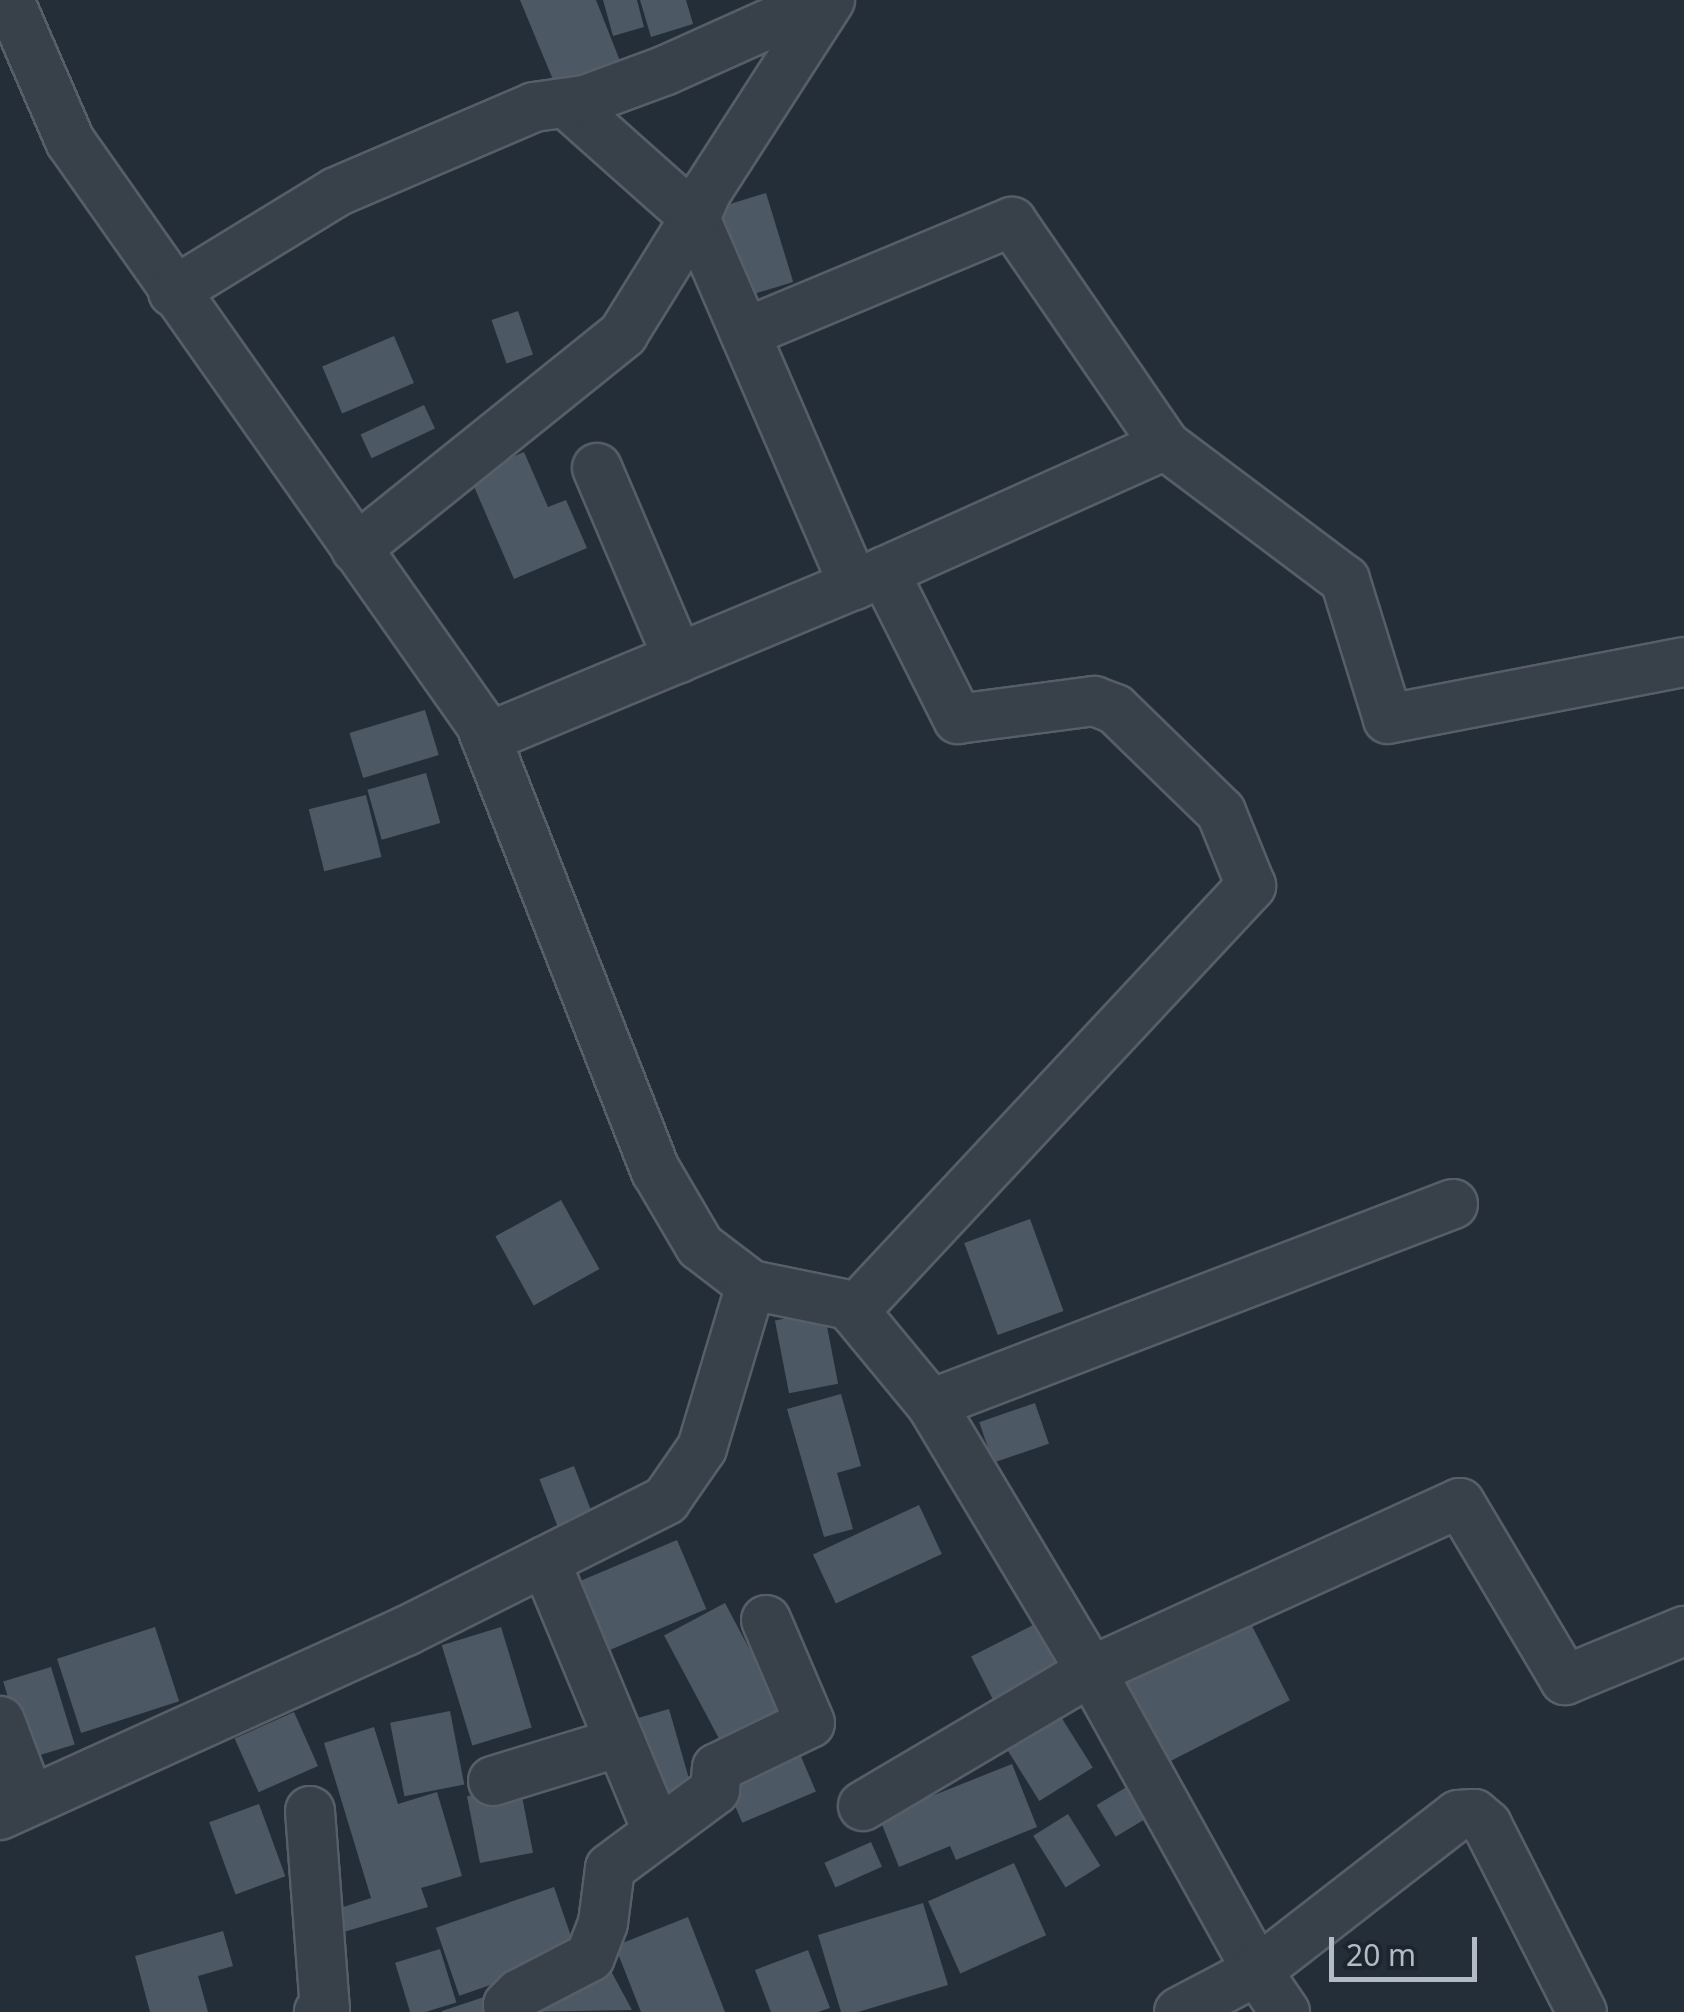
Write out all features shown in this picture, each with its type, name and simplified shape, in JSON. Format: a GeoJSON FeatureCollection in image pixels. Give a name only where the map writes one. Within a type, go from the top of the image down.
{"type":"FeatureCollection","features":[{"type":"Feature","properties":{"kind":"street"},"geometry":{"type":"LineString","coordinates":[[172,292],[336,192],[534,107],[566,103],[666,70],[822,0]]}},
{"type":"Feature","properties":{"kind":"street"},"geometry":{"type":"LineString","coordinates":[[356,549],[622,334],[696,218],[707,191],[830,0]]}},
{"type":"Feature","properties":{"kind":"street"},"geometry":{"type":"LineString","coordinates":[[27,6],[70,141],[486,738],[656,1170],[700,1246],[750,1286],[849,1306],[931,1404],[1091,1671],[1257,1971],[1285,2012]]}},
{"type":"Feature","properties":{"kind":"street"},"geometry":{"type":"LineString","coordinates":[[566,103],[696,218],[745,333],[869,578],[958,719],[1094,701],[1115,709],[1222,812],[1251,886],[854,1311]]}},
{"type":"Feature","properties":{"kind":"street"},"geometry":{"type":"LineString","coordinates":[[745,333],[1012,222],[1165,445],[1346,580],[1388,718],[1684,662]]}},
{"type":"Feature","properties":{"kind":"street"},"geometry":{"type":"LineString","coordinates":[[486,738],[869,578],[1165,445]]}},
{"type":"Feature","properties":{"kind":"street"},"geometry":{"type":"LineString","coordinates":[[597,468],[678,658]]}},
{"type":"Feature","properties":{"kind":"street"},"geometry":{"type":"LineString","coordinates":[[931,1404],[1453,1204]]}},
{"type":"Feature","properties":{"kind":"street"},"geometry":{"type":"LineString","coordinates":[[0,1720],[15,1808],[406,1631],[666,1500],[702,1448],[750,1286]]}},
{"type":"Feature","properties":{"kind":"street"},"geometry":{"type":"LineString","coordinates":[[863,1806],[1091,1671],[1460,1503],[1564,1680],[1684,1630]]}},
{"type":"Feature","properties":{"kind":"street"},"geometry":{"type":"LineString","coordinates":[[545,1561],[658,1832]]}},
{"type":"Feature","properties":{"kind":"street"},"geometry":{"type":"LineString","coordinates":[[510,2012],[508,2005],[519,1994],[590,1957],[602,1923],[610,1868],[716,1790],[717,1768],[810,1723],[766,1620]]}},
{"type":"Feature","properties":{"kind":"street"},"geometry":{"type":"LineString","coordinates":[[493,1781],[620,1742]]}},
{"type":"Feature","properties":{"kind":"street"},"geometry":{"type":"LineString","coordinates":[[310,1812],[324,2011]]}},
{"type":"Feature","properties":{"kind":"street"},"geometry":{"type":"LineString","coordinates":[[1179,2012],[1257,1971],[1458,1815],[1474,1814],[1487,1824],[1582,2012]]}},
{"type":"Feature","properties":{"kind":"building"},"geometry":{"type":"Polygon","coordinates":[[[520,0],[596,0],[620,61],[556,87],[520,0]]]}},
{"type":"Feature","properties":{"kind":"building"},"geometry":{"type":"Polygon","coordinates":[[[603,0],[637,0],[644,27],[613,36],[603,0]]]}},
{"type":"Feature","properties":{"kind":"building"},"geometry":{"type":"Polygon","coordinates":[[[640,0],[686,0],[693,24],[651,37],[640,0]]]}},
{"type":"Feature","properties":{"kind":"building"},"geometry":{"type":"Polygon","coordinates":[[[766,193],[793,282],[733,300],[706,211],[766,193]]]}},
{"type":"Feature","properties":{"kind":"building"},"geometry":{"type":"Polygon","coordinates":[[[518,311],[533,354],[507,364],[492,320],[518,311]]]}},
{"type":"Feature","properties":{"kind":"building"},"geometry":{"type":"Polygon","coordinates":[[[394,336],[414,383],[342,413],[322,366],[394,336]]]}},
{"type":"Feature","properties":{"kind":"building"},"geometry":{"type":"Polygon","coordinates":[[[424,405],[435,429],[372,458],[361,435],[424,405]]]}},
{"type":"Feature","properties":{"kind":"building"},"geometry":{"type":"Polygon","coordinates":[[[524,452],[548,507],[566,500],[587,548],[514,579],[469,475],[524,452]]]}},
{"type":"Feature","properties":{"kind":"building"},"geometry":{"type":"Polygon","coordinates":[[[425,710],[439,755],[363,778],[349,733],[425,710]]]}},
{"type":"Feature","properties":{"kind":"building"},"geometry":{"type":"Polygon","coordinates":[[[426,773],[440,823],[382,840],[367,790],[426,773]]]}},
{"type":"Feature","properties":{"kind":"building"},"geometry":{"type":"Polygon","coordinates":[[[366,795],[381,857],[324,871],[309,809],[366,795]]]}},
{"type":"Feature","properties":{"kind":"building"},"geometry":{"type":"Polygon","coordinates":[[[561,1200],[599,1269],[534,1305],[495,1236],[561,1200]]]}},
{"type":"Feature","properties":{"kind":"building"},"geometry":{"type":"Polygon","coordinates":[[[1030,1219],[1064,1311],[998,1335],[964,1243],[1030,1219]]]}},
{"type":"Feature","properties":{"kind":"building"},"geometry":{"type":"Polygon","coordinates":[[[824,1311],[838,1384],[789,1393],[775,1321],[824,1311]]]}},
{"type":"Feature","properties":{"kind":"building"},"geometry":{"type":"Polygon","coordinates":[[[841,1394],[861,1466],[837,1473],[853,1529],[824,1537],[787,1409],[841,1394]]]}},
{"type":"Feature","properties":{"kind":"building"},"geometry":{"type":"Polygon","coordinates":[[[1035,1403],[1049,1444],[993,1463],[979,1422],[1035,1403]]]}},
{"type":"Feature","properties":{"kind":"building"},"geometry":{"type":"Polygon","coordinates":[[[574,1466],[595,1521],[561,1534],[539,1479],[574,1466]]]}},
{"type":"Feature","properties":{"kind":"building"},"geometry":{"type":"Polygon","coordinates":[[[919,1505],[942,1554],[836,1603],[813,1554],[919,1505]]]}},
{"type":"Feature","properties":{"kind":"building"},"geometry":{"type":"Polygon","coordinates":[[[677,1540],[706,1609],[591,1658],[562,1589],[677,1540]]]}},
{"type":"Feature","properties":{"kind":"building"},"geometry":{"type":"Polygon","coordinates":[[[725,1603],[788,1722],[727,1755],[664,1635],[725,1603]]]}},
{"type":"Feature","properties":{"kind":"building"},"geometry":{"type":"Polygon","coordinates":[[[1249,1620],[1290,1700],[1159,1767],[1118,1687],[1249,1620]]]}},
{"type":"Feature","properties":{"kind":"building"},"geometry":{"type":"Polygon","coordinates":[[[1037,1623],[1062,1673],[996,1706],[971,1657],[1037,1623]]]}},
{"type":"Feature","properties":{"kind":"building"},"geometry":{"type":"Polygon","coordinates":[[[155,1627],[179,1701],[81,1733],[57,1659],[155,1627]]]}},
{"type":"Feature","properties":{"kind":"building"},"geometry":{"type":"Polygon","coordinates":[[[501,1627],[532,1727],[472,1746],[442,1645],[501,1627]]]}},
{"type":"Feature","properties":{"kind":"building"},"geometry":{"type":"Polygon","coordinates":[[[51,1667],[75,1744],[27,1759],[3,1682],[51,1667]]]}},
{"type":"Feature","properties":{"kind":"building"},"geometry":{"type":"Polygon","coordinates":[[[1053,1704],[1093,1768],[1039,1801],[1000,1737],[1053,1704]]]}},
{"type":"Feature","properties":{"kind":"building"},"geometry":{"type":"Polygon","coordinates":[[[669,1709],[693,1794],[651,1806],[627,1721],[669,1709]]]}},
{"type":"Feature","properties":{"kind":"building"},"geometry":{"type":"Polygon","coordinates":[[[450,1711],[464,1785],[404,1796],[390,1723],[450,1711]]]}},
{"type":"Feature","properties":{"kind":"building"},"geometry":{"type":"Polygon","coordinates":[[[294,1712],[318,1766],[259,1792],[235,1738],[294,1712]]]}},
{"type":"Feature","properties":{"kind":"building"},"geometry":{"type":"Polygon","coordinates":[[[374,1727],[398,1804],[437,1792],[462,1876],[421,1888],[428,1907],[337,1934],[331,1911],[371,1898],[324,1743],[374,1727]]]}},
{"type":"Feature","properties":{"kind":"building"},"geometry":{"type":"Polygon","coordinates":[[[794,1740],[816,1792],[742,1823],[720,1771],[794,1740]]]}},
{"type":"Feature","properties":{"kind":"building"},"geometry":{"type":"Polygon","coordinates":[[[1012,1764],[1037,1827],[956,1860],[950,1846],[899,1867],[879,1817],[1012,1764]]]}},
{"type":"Feature","properties":{"kind":"building"},"geometry":{"type":"Polygon","coordinates":[[[1130,1785],[1149,1817],[1116,1837],[1097,1805],[1130,1785]]]}},
{"type":"Feature","properties":{"kind":"building"},"geometry":{"type":"Polygon","coordinates":[[[520,1786],[533,1853],[480,1863],[467,1796],[520,1786]]]}},
{"type":"Feature","properties":{"kind":"building"},"geometry":{"type":"Polygon","coordinates":[[[259,1804],[285,1876],[236,1894],[209,1822],[259,1804]]]}},
{"type":"Feature","properties":{"kind":"building"},"geometry":{"type":"Polygon","coordinates":[[[1068,1814],[1100,1866],[1066,1887],[1033,1836],[1068,1814]]]}},
{"type":"Feature","properties":{"kind":"building"},"geometry":{"type":"Polygon","coordinates":[[[871,1842],[882,1867],[835,1887],[824,1863],[871,1842]]]}},
{"type":"Feature","properties":{"kind":"building"},"geometry":{"type":"Polygon","coordinates":[[[1014,1863],[1046,1935],[960,1973],[928,1901],[1014,1863]]]}},
{"type":"Feature","properties":{"kind":"building"},"geometry":{"type":"Polygon","coordinates":[[[554,1887],[577,1955],[459,1996],[436,1928],[554,1887]]]}},
{"type":"Feature","properties":{"kind":"building"},"geometry":{"type":"Polygon","coordinates":[[[923,1903],[948,1985],[858,2012],[841,2012],[818,1935],[923,1903]]]}},
{"type":"Feature","properties":{"kind":"building"},"geometry":{"type":"Polygon","coordinates":[[[688,1917],[725,2012],[641,2012],[615,1946],[688,1917]]]}},
{"type":"Feature","properties":{"kind":"building"},"geometry":{"type":"Polygon","coordinates":[[[223,1931],[233,1966],[198,1976],[208,2012],[150,2012],[135,1956],[223,1931]]]}},
{"type":"Feature","properties":{"kind":"building"},"geometry":{"type":"Polygon","coordinates":[[[440,1949],[456,2003],[425,2012],[410,2012],[395,1963],[440,1949]]]}},
{"type":"Feature","properties":{"kind":"building"},"geometry":{"type":"Polygon","coordinates":[[[808,1950],[830,2008],[818,2012],[771,2012],[755,1970],[808,1950]]]}},
{"type":"Feature","properties":{"kind":"building"},"geometry":{"type":"Polygon","coordinates":[[[603,1956],[632,2010],[517,2012],[603,1956]]]}},
{"type":"Feature","properties":{"kind":"building"},"geometry":{"type":"Polygon","coordinates":[[[499,1992],[506,2012],[442,2012],[442,2011],[499,1992]]]}}]}
